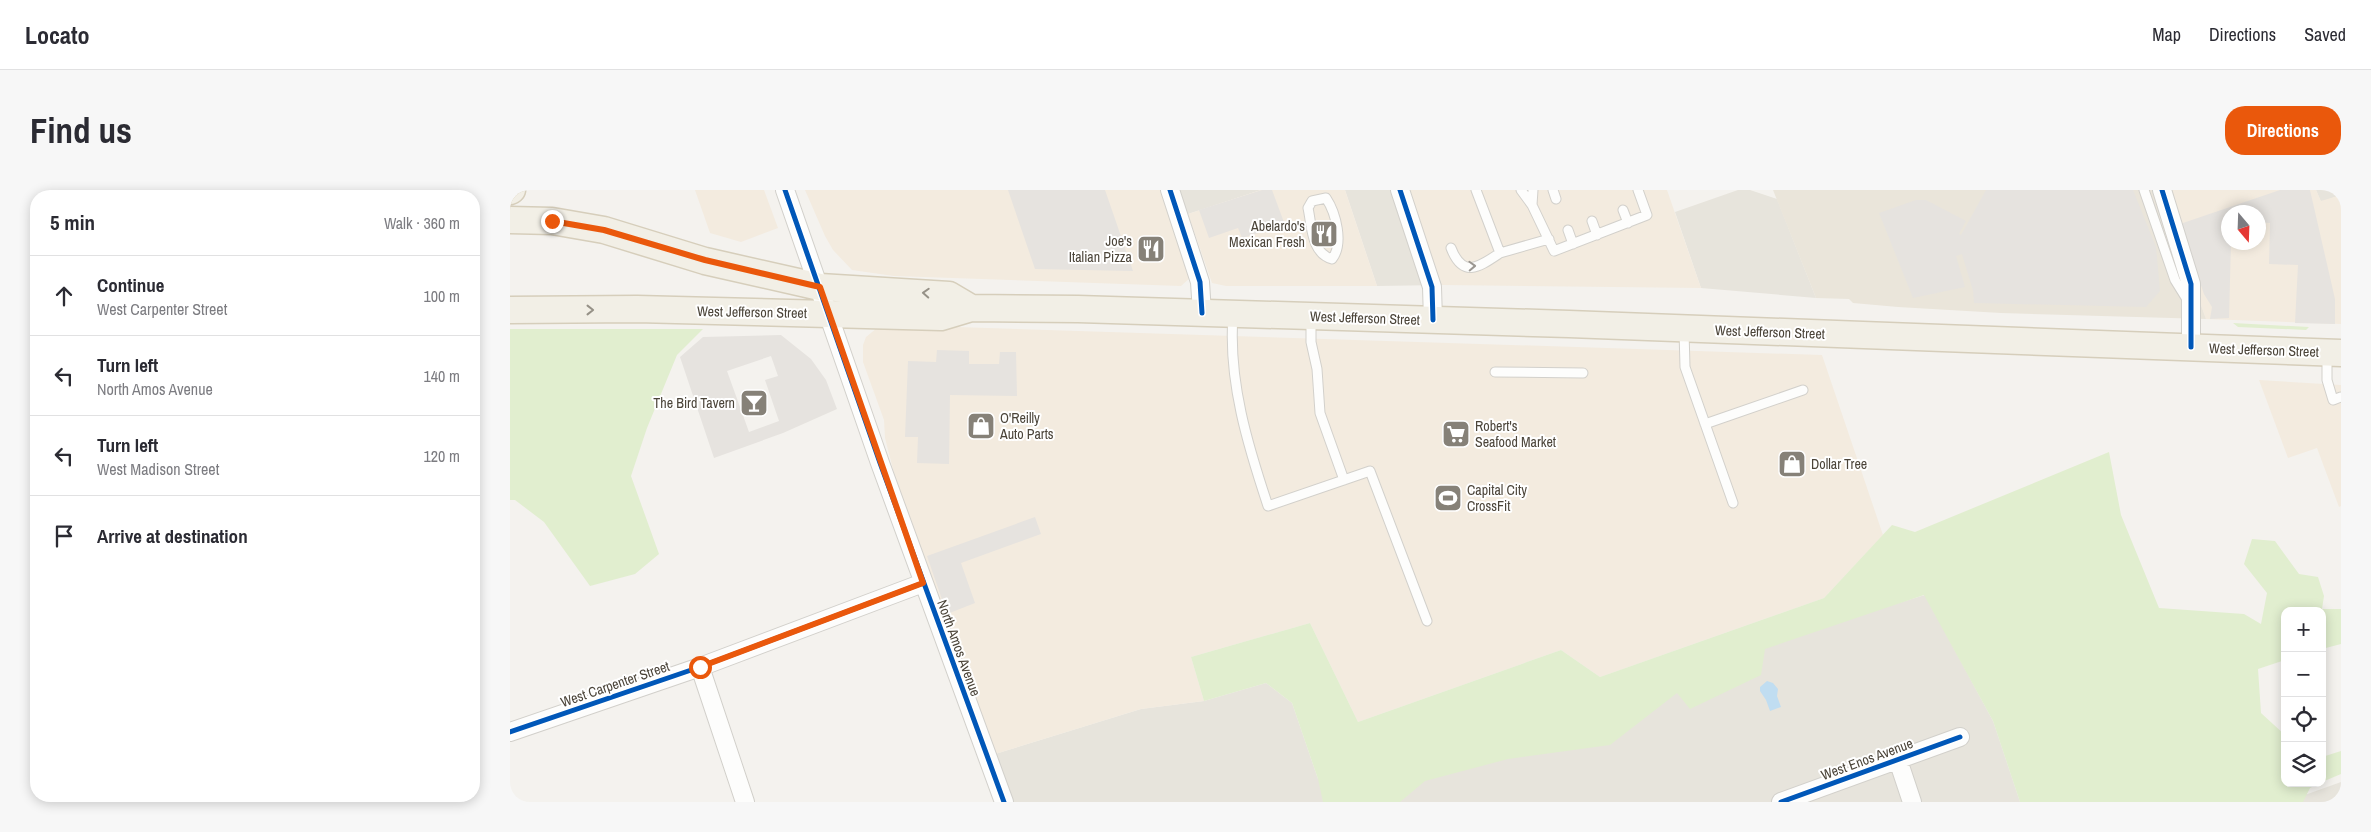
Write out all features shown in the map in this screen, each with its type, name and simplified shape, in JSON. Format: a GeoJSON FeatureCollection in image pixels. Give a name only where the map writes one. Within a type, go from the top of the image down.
{"type":"FeatureCollection","features":[{"type":"Feature","properties":{"kind":"main road"},"geometry":{"type":"LineString","coordinates":[[510,220],[552,221],[604,230],[705,260],[820,287],[948,295],[971,308]]}},
{"type":"Feature","properties":{"kind":"main road","name":"West Jefferson Street"},"geometry":{"type":"LineString","coordinates":[[510,310],[637,310],[941,316],[971,308],[1202,313],[2334,353]]}},
{"type":"Feature","properties":{"kind":"street","name":"North Amos Avenue"},"geometry":{"type":"LineString","coordinates":[[785,190],[923,583],[1004,802]]}},
{"type":"Feature","properties":{"kind":"street"},"geometry":{"type":"LineString","coordinates":[[1170,190],[1200,282],[1202,313]]}},
{"type":"Feature","properties":{"kind":"street"},"geometry":{"type":"LineString","coordinates":[[1400,190],[1432,287],[1433,320]]}},
{"type":"Feature","properties":{"kind":"street"},"geometry":{"type":"LineString","coordinates":[[2162,190],[2191,284],[2191,347]]}},
{"type":"Feature","properties":{"kind":"street","name":"West Carpenter Street"},"geometry":{"type":"LineString","coordinates":[[510,732],[700,667],[923,583]]}},
{"type":"Feature","properties":{"kind":"street"},"geometry":{"type":"LineString","coordinates":[[700,667],[746,802]]}},
{"type":"Feature","properties":{"kind":"street","name":"West Enos Avenue"},"geometry":{"type":"LineString","coordinates":[[1782,802],[1960,737]]}},
{"type":"Feature","properties":{"kind":"street"},"geometry":{"type":"LineString","coordinates":[[1898,760],[1912,802]]}},
{"type":"Feature","properties":{"kind":"lane"},"geometry":{"type":"LineString","coordinates":[[1476,190],[1500,254]]}},
{"type":"Feature","properties":{"kind":"lane"},"geometry":{"type":"LineString","coordinates":[[1521,190],[1532,205],[1554,251],[1647,215],[1638,190]]}},
{"type":"Feature","properties":{"kind":"lane"},"geometry":{"type":"LineString","coordinates":[[1532,205],[1533,190]]}},
{"type":"Feature","properties":{"kind":"lane"},"geometry":{"type":"LineString","coordinates":[[2144,190],[2175,280],[2190,306]]}},
{"type":"Feature","properties":{"kind":"lane"},"geometry":{"type":"LineString","coordinates":[[1326,198],[1331,206],[1338,236],[1337,253],[1332,259],[1323,257],[1317,249],[1308,208],[1312,201],[1326,198]]}},
{"type":"Feature","properties":{"kind":"lane"},"geometry":{"type":"LineString","coordinates":[[1623,210],[1628,222]]}},
{"type":"Feature","properties":{"kind":"lane"},"geometry":{"type":"LineString","coordinates":[[1592,221],[1597,235]]}},
{"type":"Feature","properties":{"kind":"lane"},"geometry":{"type":"LineString","coordinates":[[1568,230],[1573,244]]}},
{"type":"Feature","properties":{"kind":"lane"},"geometry":{"type":"LineString","coordinates":[[1451,248],[1455,258],[1462,266],[1470,268],[1481,266],[1500,254],[1549,239]]}},
{"type":"Feature","properties":{"kind":"lane"},"geometry":{"type":"LineString","coordinates":[[1233,314],[1231,340],[1248,448],[1268,506],[1370,471],[1427,621]]}},
{"type":"Feature","properties":{"kind":"lane"},"geometry":{"type":"LineString","coordinates":[[1311,316],[1311,342],[1317,369],[1320,413],[1344,480]]}},
{"type":"Feature","properties":{"kind":"lane"},"geometry":{"type":"LineString","coordinates":[[1684,329],[1685,367],[1733,503]]}},
{"type":"Feature","properties":{"kind":"lane"},"geometry":{"type":"LineString","coordinates":[[2334,353],[2327,380],[2333,400],[2341,397]]}},
{"type":"Feature","properties":{"kind":"lane"},"geometry":{"type":"LineString","coordinates":[[1495,372],[1583,373]]}},
{"type":"Feature","properties":{"kind":"lane"},"geometry":{"type":"LineString","coordinates":[[1705,424],[1803,390]]}},
{"type":"Feature","properties":{"kind":"shaded area"},"geometry":{"type":"Polygon","coordinates":[[[695,190],[764,190],[778,228],[741,242],[710,233],[695,190]]]}},
{"type":"Feature","properties":{"kind":"shaded area"},"geometry":{"type":"Polygon","coordinates":[[[805,190],[1161,190],[1191,277],[1181,286],[894,276],[852,270],[833,250],[805,190]]]}},
{"type":"Feature","properties":{"kind":"shaded area"},"geometry":{"type":"Polygon","coordinates":[[[1008,190],[1105,190],[1133,271],[1035,269],[1008,190]]]}},
{"type":"Feature","properties":{"kind":"shaded area"},"geometry":{"type":"Polygon","coordinates":[[[1179,190],[1261,190],[1188,214],[1179,190]]]}},
{"type":"Feature","properties":{"kind":"shaded area"},"geometry":{"type":"Polygon","coordinates":[[[1261,190],[1345,190],[1377,286],[1226,286],[1212,283],[1188,214],[1261,190]]]}},
{"type":"Feature","properties":{"kind":"shaded area"},"geometry":{"type":"Polygon","coordinates":[[[1262,190],[1272,190],[1285,225],[1242,238],[1238,228],[1209,238],[1199,210],[1262,190]]]}},
{"type":"Feature","properties":{"kind":"shaded area"},"geometry":{"type":"Polygon","coordinates":[[[1345,190],[1409,190],[1442,285],[1377,286],[1345,190]]]}},
{"type":"Feature","properties":{"kind":"shaded area"},"geometry":{"type":"Polygon","coordinates":[[[1409,190],[1667,190],[1701,288],[1442,285],[1409,190]]]}},
{"type":"Feature","properties":{"kind":"shaded area"},"geometry":{"type":"Polygon","coordinates":[[[1738,190],[1750,190],[1777,199],[1816,298],[1701,288],[1675,212],[1738,190]]]}},
{"type":"Feature","properties":{"kind":"shaded area"},"geometry":{"type":"Polygon","coordinates":[[[1773,190],[2159,190],[2206,319],[2001,313],[1898,307],[1853,303],[1849,299],[1816,298],[1773,190]]]}},
{"type":"Feature","properties":{"kind":"shaded area"},"geometry":{"type":"Polygon","coordinates":[[[1986,190],[2133,190],[2156,247],[2160,291],[2146,307],[1974,303],[1973,291],[1962,254],[1956,256],[1965,287],[1913,298],[1879,213],[1916,200],[1926,200],[1966,221],[1959,234],[1961,235],[1986,190]]]}},
{"type":"Feature","properties":{"kind":"shaded area"},"geometry":{"type":"Polygon","coordinates":[[[2159,190],[2316,190],[2321,201],[2341,195],[2341,324],[2206,319],[2159,190]]]}},
{"type":"Feature","properties":{"kind":"shaded area"},"geometry":{"type":"Polygon","coordinates":[[[2280,190],[2310,190],[2335,299],[2335,324],[2295,323],[2298,265],[2269,264],[2270,223],[2266,223],[2266,205],[2236,205],[2280,190]]]}},
{"type":"Feature","properties":{"kind":"shaded area"},"geometry":{"type":"Polygon","coordinates":[[[2316,190],[2341,190],[2341,195],[2321,202],[2316,190]]]}},
{"type":"Feature","properties":{"kind":"shaded area"},"geometry":{"type":"Polygon","coordinates":[[[2221,210],[2221,250],[2231,250],[2229,318],[2210,319],[2212,307],[2204,294],[2180,224],[2221,210]]]}},
{"type":"Feature","properties":{"kind":"shaded area"},"geometry":{"type":"Polygon","coordinates":[[[895,325],[1822,355],[1883,535],[1824,598],[1600,677],[1561,650],[1358,722],[1310,623],[1191,657],[1204,701],[1141,709],[995,754],[896,481],[885,438],[884,420],[863,362],[863,345],[866,337],[877,328],[895,325]]]}},
{"type":"Feature","properties":{"kind":"shaded area"},"geometry":{"type":"Polygon","coordinates":[[[781,335],[811,359],[826,380],[837,409],[783,433],[714,458],[680,357],[703,337],[781,335]],[[771,356],[727,371],[749,432],[779,421],[765,380],[778,376],[771,356]]]}},
{"type":"Feature","properties":{"kind":"shaded area"},"geometry":{"type":"Polygon","coordinates":[[[937,350],[969,351],[969,364],[999,364],[1000,352],[1016,352],[1017,396],[950,395],[949,464],[917,463],[918,437],[905,437],[908,361],[936,362],[937,350]]]}},
{"type":"Feature","properties":{"kind":"shaded area"},"geometry":{"type":"Polygon","coordinates":[[[2259,380],[2341,385],[2341,506],[2339,507],[2317,448],[2288,458],[2259,380]]]}},
{"type":"Feature","properties":{"kind":"shaded area"},"geometry":{"type":"Polygon","coordinates":[[[1035,517],[1041,534],[961,563],[975,603],[947,614],[927,556],[1035,517]]]}},
{"type":"Feature","properties":{"kind":"shaded area"},"geometry":{"type":"Polygon","coordinates":[[[1925,595],[1993,721],[2020,802],[1013,802],[995,754],[1141,709],[1204,701],[1266,683],[1292,703],[1318,779],[1925,595]]]}},
{"type":"Feature","properties":{"kind":"shaded area"},"geometry":{"type":"Polygon","coordinates":[[[2341,782],[2341,802],[2285,802],[2341,782]]]}},
{"type":"Feature","properties":{"kind":"green space"},"geometry":{"type":"Polygon","coordinates":[[[2233,323],[2309,327],[2306,330],[2238,327],[2233,323]]]}},
{"type":"Feature","properties":{"kind":"green space"},"geometry":{"type":"Polygon","coordinates":[[[510,329],[703,329],[677,355],[647,428],[631,476],[659,554],[635,574],[590,586],[544,522],[515,500],[510,500],[510,329]]]}},
{"type":"Feature","properties":{"kind":"green space"},"geometry":{"type":"Polygon","coordinates":[[[2109,452],[2121,515],[2159,608],[2244,614],[2261,624],[2267,593],[2244,564],[2252,539],[2275,541],[2299,574],[2318,577],[2324,596],[2322,607],[2281,607],[2281,661],[2258,669],[2261,713],[2281,731],[2281,787],[2312,787],[2303,802],[2020,802],[1993,721],[1924,595],[1765,649],[1761,675],[1690,709],[1677,693],[1610,745],[1508,759],[1425,781],[1400,802],[1323,802],[1318,779],[1292,703],[1266,683],[1204,701],[1191,657],[1310,623],[1358,722],[1561,650],[1600,677],[1824,598],[1892,525],[1915,532],[2109,452]]]}},
{"type":"Feature","properties":{"kind":"green space"},"geometry":{"type":"Polygon","coordinates":[[[2326,609],[2341,609],[2341,644],[2326,648],[2326,609]]]}},
{"type":"Feature","properties":{"kind":"green space"},"geometry":{"type":"Polygon","coordinates":[[[2341,751],[2341,774],[2326,780],[2326,756],[2341,751]]]}},
{"type":"Feature","properties":{"kind":"water"},"geometry":{"type":"Polygon","coordinates":[[[1767,681],[1773,683],[1778,689],[1777,696],[1781,707],[1770,711],[1760,691],[1760,687],[1767,681]]]}},
{"type":"Feature","properties":{"kind":"cycle path"},"geometry":{"type":"LineString","coordinates":[[785,190],[880,463],[1004,802]]}},
{"type":"Feature","properties":{"kind":"cycle path"},"geometry":{"type":"LineString","coordinates":[[1170,190],[1200,282],[1202,313]]}},
{"type":"Feature","properties":{"kind":"cycle path"},"geometry":{"type":"LineString","coordinates":[[1400,190],[1432,287],[1433,320]]}},
{"type":"Feature","properties":{"kind":"cycle path"},"geometry":{"type":"LineString","coordinates":[[2162,190],[2191,284],[2191,347]]}},
{"type":"Feature","properties":{"kind":"cycle path"},"geometry":{"type":"LineString","coordinates":[[510,732],[700,667],[923,583]]}},
{"type":"Feature","properties":{"kind":"cycle path"},"geometry":{"type":"LineString","coordinates":[[1781,802],[1960,737]]}},
{"type":"Feature","properties":{"kind":"place","name":"Abelardo's Mexican Fresh"},"geometry":{"type":"Point","coordinates":[1324,234]}},
{"type":"Feature","properties":{"kind":"place","name":"Joe's Italian Pizza"},"geometry":{"type":"Point","coordinates":[1151,249]}},
{"type":"Feature","properties":{"kind":"place","name":"The Bird Tavern"},"geometry":{"type":"Point","coordinates":[754,403]}},
{"type":"Feature","properties":{"kind":"place","name":"O'Reilly Auto Parts"},"geometry":{"type":"Point","coordinates":[981,426]}},
{"type":"Feature","properties":{"kind":"place","name":"Robert's Seafood Market"},"geometry":{"type":"Point","coordinates":[1456,434]}},
{"type":"Feature","properties":{"kind":"place","name":"Dollar Tree"},"geometry":{"type":"Point","coordinates":[1792,464]}},
{"type":"Feature","properties":{"kind":"place","name":"Capital City CrossFit"},"geometry":{"type":"Point","coordinates":[1448,498]}},
{"type":"Feature","properties":{"kind":"route"},"geometry":{"type":"LineString","coordinates":[[552,221],[604,230],[780,280],[820,287],[923,583],[700,667]]}}]}
